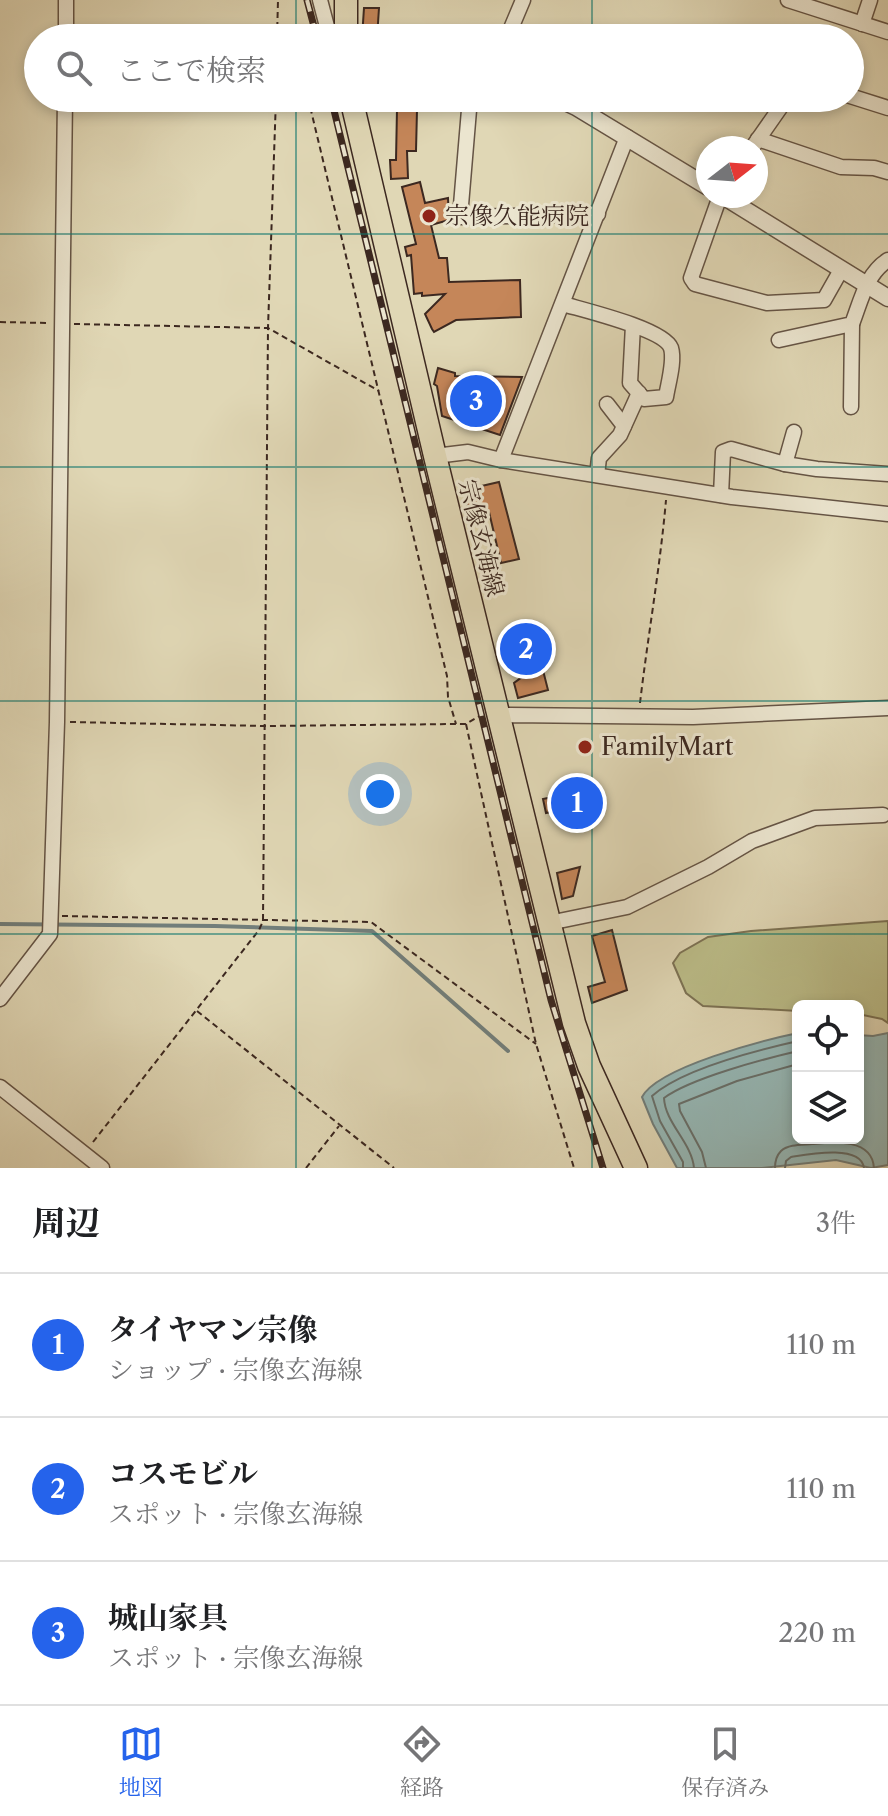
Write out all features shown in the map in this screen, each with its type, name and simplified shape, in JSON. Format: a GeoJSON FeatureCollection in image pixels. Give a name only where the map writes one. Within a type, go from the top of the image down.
{"type":"FeatureCollection","features":[{"type":"Feature","properties":{"kind":"main road"},"geometry":{"type":"LineString","coordinates":[[346,0],[346,24]]}},
{"type":"Feature","properties":{"kind":"main road","name":"宗像玄海線"},"geometry":{"type":"LineString","coordinates":[[354,112],[574,1023],[589,1066],[636,1168]]}},
{"type":"Feature","properties":{"kind":"street"},"geometry":{"type":"LineString","coordinates":[[66,0],[66,24]]}},
{"type":"Feature","properties":{"kind":"street"},"geometry":{"type":"LineString","coordinates":[[320,0],[326,24]]}},
{"type":"Feature","properties":{"kind":"street"},"geometry":{"type":"LineString","coordinates":[[513,24],[523,0]]}},
{"type":"Feature","properties":{"kind":"street"},"geometry":{"type":"LineString","coordinates":[[788,0],[862,24],[870,0]]}},
{"type":"Feature","properties":{"kind":"street"},"geometry":{"type":"LineString","coordinates":[[864,25],[888,32]]}},
{"type":"Feature","properties":{"kind":"street"},"geometry":{"type":"LineString","coordinates":[[864,100],[888,108]]}},
{"type":"Feature","properties":{"kind":"street"},"geometry":{"type":"LineString","coordinates":[[0,999],[50,934],[57,722],[65,112]]}},
{"type":"Feature","properties":{"kind":"street"},"geometry":{"type":"LineString","coordinates":[[469,112],[460,217],[598,214]]}},
{"type":"Feature","properties":{"kind":"street"},"geometry":{"type":"LineString","coordinates":[[582,112],[696,180]]}},
{"type":"Feature","properties":{"kind":"street"},"geometry":{"type":"LineString","coordinates":[[760,136],[777,112]]}},
{"type":"Feature","properties":{"kind":"street"},"geometry":{"type":"LineString","coordinates":[[501,460],[627,137]]}},
{"type":"Feature","properties":{"kind":"street"},"geometry":{"type":"LineString","coordinates":[[768,147],[841,167],[874,168],[888,172]]}},
{"type":"Feature","properties":{"kind":"street"},"geometry":{"type":"LineString","coordinates":[[717,208],[691,278],[695,284],[767,303],[824,300],[841,270]]}},
{"type":"Feature","properties":{"kind":"street"},"geometry":{"type":"LineString","coordinates":[[740,208],[888,298]]}},
{"type":"Feature","properties":{"kind":"street"},"geometry":{"type":"LineString","coordinates":[[851,407],[852,324],[867,284],[879,266],[888,260]]}},
{"type":"Feature","properties":{"kind":"street"},"geometry":{"type":"LineString","coordinates":[[563,304],[624,320],[667,342],[672,350],[666,397],[644,399],[630,383],[633,325]]}},
{"type":"Feature","properties":{"kind":"street"},"geometry":{"type":"LineString","coordinates":[[779,340],[852,324]]}},
{"type":"Feature","properties":{"kind":"street"},"geometry":{"type":"LineString","coordinates":[[597,475],[599,458],[620,435],[639,393]]}},
{"type":"Feature","properties":{"kind":"street"},"geometry":{"type":"LineString","coordinates":[[607,404],[624,426]]}},
{"type":"Feature","properties":{"kind":"street"},"geometry":{"type":"LineString","coordinates":[[785,464],[794,432]]}},
{"type":"Feature","properties":{"kind":"street"},"geometry":{"type":"LineString","coordinates":[[721,495],[723,452],[731,449],[785,464],[888,474]]}},
{"type":"Feature","properties":{"kind":"street"},"geometry":{"type":"LineString","coordinates":[[435,456],[468,452],[721,495],[888,514]]}},
{"type":"Feature","properties":{"kind":"street"},"geometry":{"type":"LineString","coordinates":[[497,712],[510,715],[693,717],[888,708]]}},
{"type":"Feature","properties":{"kind":"street"},"geometry":{"type":"LineString","coordinates":[[549,923],[627,907],[708,867],[752,841],[815,818],[883,815]]}},
{"type":"Feature","properties":{"kind":"street"},"geometry":{"type":"LineString","coordinates":[[0,1087],[102,1168]]}},
{"type":"Feature","properties":{"kind":"path"},"geometry":{"type":"LineString","coordinates":[[277,24],[278,0]]}},
{"type":"Feature","properties":{"kind":"path"},"geometry":{"type":"LineString","coordinates":[[84,1154],[263,921],[268,328],[276,112]]}},
{"type":"Feature","properties":{"kind":"path"},"geometry":{"type":"LineString","coordinates":[[311,112],[444,661],[448,697],[456,724]]}},
{"type":"Feature","properties":{"kind":"path"},"geometry":{"type":"LineString","coordinates":[[0,322],[268,328],[380,391]]}},
{"type":"Feature","properties":{"kind":"path"},"geometry":{"type":"LineString","coordinates":[[639,717],[652,604],[659,576],[667,486]]}},
{"type":"Feature","properties":{"kind":"path"},"geometry":{"type":"LineString","coordinates":[[57,722],[266,726],[466,724],[497,712]]}},
{"type":"Feature","properties":{"kind":"path"},"geometry":{"type":"LineString","coordinates":[[466,724],[536,1044],[574,1168]]}},
{"type":"Feature","properties":{"kind":"path"},"geometry":{"type":"LineString","coordinates":[[51,916],[371,922],[536,1044]]}},
{"type":"Feature","properties":{"kind":"path"},"geometry":{"type":"LineString","coordinates":[[196,1010],[394,1168]]}},
{"type":"Feature","properties":{"kind":"path"},"geometry":{"type":"LineString","coordinates":[[306,1168],[339,1126]]}},
{"type":"Feature","properties":{"kind":"green space"},"geometry":{"type":"Polygon","coordinates":[[[888,921],[888,1023],[864,1015],[864,1000],[792,1000],[792,1011],[703,1006],[686,993],[673,963],[680,953],[708,937],[888,921]]]}},
{"type":"Feature","properties":{"kind":"water"},"geometry":{"type":"Polygon","coordinates":[[[888,1033],[888,1165],[871,1168],[836,1160],[762,1168],[677,1168],[642,1097],[668,1075],[689,1065],[792,1034],[792,1144],[864,1144],[864,1035],[888,1033]]]}},
{"type":"Feature","properties":{"kind":"building"},"geometry":{"type":"Polygon","coordinates":[[[364,8],[379,8],[378,24],[363,24],[364,8]]]}},
{"type":"Feature","properties":{"kind":"building"},"geometry":{"type":"Polygon","coordinates":[[[397,112],[417,112],[416,151],[407,151],[408,178],[391,179],[390,160],[396,160],[397,112]]]}},
{"type":"Feature","properties":{"kind":"building"},"geometry":{"type":"Polygon","coordinates":[[[420,182],[425,203],[448,198],[449,220],[431,225],[439,258],[447,258],[449,282],[520,280],[521,317],[456,320],[434,332],[425,314],[445,294],[414,294],[411,255],[407,256],[405,247],[416,244],[402,187],[420,182]]]}},
{"type":"Feature","properties":{"kind":"building"},"geometry":{"type":"Polygon","coordinates":[[[438,368],[455,373],[455,376],[522,377],[500,435],[442,416],[437,386],[434,384],[438,368]]]}},
{"type":"Feature","properties":{"kind":"building"},"geometry":{"type":"Polygon","coordinates":[[[499,482],[519,559],[501,563],[489,512],[470,516],[464,490],[499,482]]]}},
{"type":"Feature","properties":{"kind":"building"},"geometry":{"type":"Polygon","coordinates":[[[534,635],[548,690],[518,698],[514,683],[522,677],[513,640],[534,635]]]}},
{"type":"Feature","properties":{"kind":"building"},"geometry":{"type":"Polygon","coordinates":[[[599,787],[603,803],[597,804],[599,819],[583,822],[582,817],[572,819],[570,808],[546,813],[543,799],[599,787]]]}},
{"type":"Feature","properties":{"kind":"building"},"geometry":{"type":"Polygon","coordinates":[[[580,867],[573,896],[562,899],[557,873],[580,867]]]}},
{"type":"Feature","properties":{"kind":"building"},"geometry":{"type":"Polygon","coordinates":[[[612,930],[627,990],[592,1003],[588,987],[605,982],[592,936],[612,930]]]}},
{"type":"Feature","properties":{"kind":"waterway"},"geometry":{"type":"LineString","coordinates":[[0,924],[372,931],[508,1051]]}},
{"type":"Feature","properties":{"kind":"railway"},"geometry":{"type":"LineString","coordinates":[[307,0],[313,24]]}},
{"type":"Feature","properties":{"kind":"railway"},"geometry":{"type":"LineString","coordinates":[[334,112],[551,1000],[603,1168]]}},
{"type":"Feature","properties":{"kind":"place","name":"宗像久能病院"},"geometry":{"type":"Point","coordinates":[429,216]}},
{"type":"Feature","properties":{"kind":"place","name":"城山家具"},"geometry":{"type":"Point","coordinates":[476,401]}},
{"type":"Feature","properties":{"kind":"place","name":"コスモビル"},"geometry":{"type":"Point","coordinates":[526,649]}},
{"type":"Feature","properties":{"kind":"place","name":"FamilyMart"},"geometry":{"type":"Point","coordinates":[585,747]}},
{"type":"Feature","properties":{"kind":"place","name":"タイヤマン宗像"},"geometry":{"type":"Point","coordinates":[577,803]}}]}
